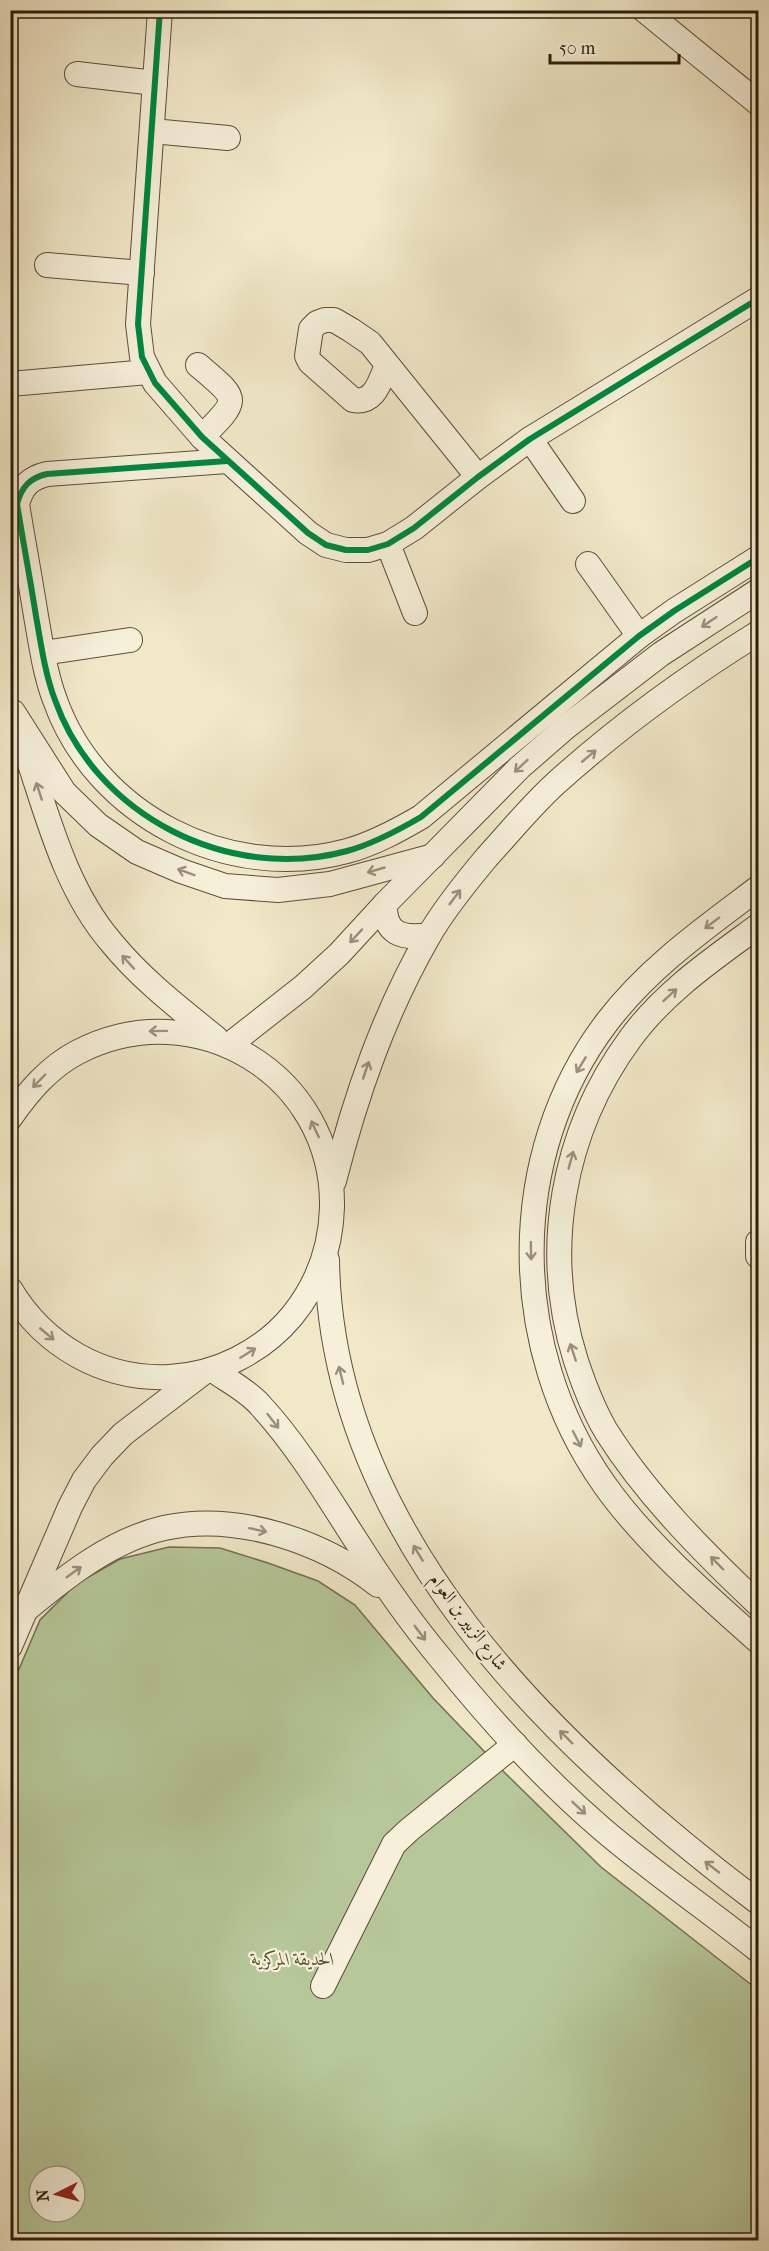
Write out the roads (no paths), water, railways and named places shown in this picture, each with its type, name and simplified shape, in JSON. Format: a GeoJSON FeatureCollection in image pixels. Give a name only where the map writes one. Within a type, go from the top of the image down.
{"type":"FeatureCollection","features":[{"type":"Feature","properties":{"kind":"street"},"geometry":{"type":"LineString","coordinates":[[160,10],[139,340],[148,372],[202,437],[308,533],[326,545],[346,550],[368,550],[388,544],[414,528],[530,439],[759,299]]}},
{"type":"Feature","properties":{"kind":"street"},"geometry":{"type":"LineString","coordinates":[[644,10],[759,103]]}},
{"type":"Feature","properties":{"kind":"street"},"geometry":{"type":"LineString","coordinates":[[77,74],[155,84]]}},
{"type":"Feature","properties":{"kind":"street"},"geometry":{"type":"LineString","coordinates":[[152,131],[228,138]]}},
{"type":"Feature","properties":{"kind":"street"},"geometry":{"type":"LineString","coordinates":[[47,265],[142,273]]}},
{"type":"Feature","properties":{"kind":"street"},"geometry":{"type":"LineString","coordinates":[[198,365],[226,389],[230,397],[230,405],[226,413],[202,437]]}},
{"type":"Feature","properties":{"kind":"street"},"geometry":{"type":"LineString","coordinates":[[387,365],[478,477]]}},
{"type":"Feature","properties":{"kind":"street"},"geometry":{"type":"LineString","coordinates":[[10,384],[148,372]]}},
{"type":"Feature","properties":{"kind":"street"},"geometry":{"type":"LineString","coordinates":[[530,439],[573,501]]}},
{"type":"Feature","properties":{"kind":"street"},"geometry":{"type":"LineString","coordinates":[[227,461],[47,474],[27,483],[20,492],[17,504],[43,653],[55,701],[75,743],[104,781],[139,812],[179,836],[223,852],[264,858],[305,858],[346,851],[385,837],[421,817],[639,636],[674,611],[759,558]]}},
{"type":"Feature","properties":{"kind":"street"},"geometry":{"type":"LineString","coordinates":[[388,544],[415,613]]}},
{"type":"Feature","properties":{"kind":"street"},"geometry":{"type":"LineString","coordinates":[[588,564],[639,636]]}},
{"type":"Feature","properties":{"kind":"street"},"geometry":{"type":"LineString","coordinates":[[10,1118],[25,1096],[49,1071],[76,1052],[107,1039],[140,1032],[174,1031],[224,1043],[303,987],[339,954],[520,767],[566,728],[661,654],[759,591]]}},
{"type":"Feature","properties":{"kind":"street"},"geometry":{"type":"LineString","coordinates":[[332,1186],[367,1067],[390,1009],[429,935],[473,874],[554,786],[649,708],[698,672],[759,633]]}},
{"type":"Feature","properties":{"kind":"street"},"geometry":{"type":"LineString","coordinates":[[43,653],[130,640]]}},
{"type":"Feature","properties":{"kind":"street"},"geometry":{"type":"LineString","coordinates":[[12,706],[64,792],[98,825],[137,852],[181,871],[225,886],[278,890],[330,884],[433,856]]}},
{"type":"Feature","properties":{"kind":"street"},"geometry":{"type":"LineString","coordinates":[[10,1289],[20,1306],[41,1329],[64,1349],[92,1364],[121,1373],[152,1378],[183,1376],[210,1370],[247,1354],[263,1344],[284,1325],[302,1303],[316,1279],[326,1252],[332,1225],[332,1186],[324,1149],[308,1114],[284,1083],[254,1058],[224,1043],[140,975],[109,941],[83,902],[63,861],[12,706]]}},
{"type":"Feature","properties":{"kind":"street"},"geometry":{"type":"LineString","coordinates":[[759,888],[686,942],[644,979],[607,1022],[577,1070],[554,1122],[538,1177],[531,1234],[532,1290],[541,1347],[559,1401],[579,1444],[604,1484],[634,1521],[721,1608],[759,1641]]}},
{"type":"Feature","properties":{"kind":"street"},"geometry":{"type":"LineString","coordinates":[[385,904],[388,924],[396,932],[405,937],[429,935]]}},
{"type":"Feature","properties":{"kind":"street"},"geometry":{"type":"LineString","coordinates":[[759,926],[666,998],[631,1038],[602,1082],[580,1129],[566,1180],[559,1232],[560,1284],[568,1336],[585,1390],[605,1429],[632,1469],[661,1504],[759,1604]]}},
{"type":"Feature","properties":{"kind":"street"},"geometry":{"type":"LineString","coordinates":[[686,942],[706,965]]}},
{"type":"Feature","properties":{"kind":"street"},"geometry":{"type":"LineString","coordinates":[[759,1242],[759,1257]]}},
{"type":"Feature","properties":{"kind":"street","name":"شارع الزبير بن العوام"},"geometry":{"type":"LineString","coordinates":[[326,1252],[327,1294],[335,1350],[349,1406],[364,1449],[393,1512],[453,1608],[529,1699],[577,1747],[667,1831],[759,1902]]}},
{"type":"Feature","properties":{"kind":"street"},"geometry":{"type":"LineString","coordinates":[[210,1370],[259,1403],[294,1448],[393,1596],[447,1667],[515,1744],[600,1827],[669,1884],[759,1950]]}},
{"type":"Feature","properties":{"kind":"street"},"geometry":{"type":"LineString","coordinates":[[10,1647],[70,1507],[84,1480],[123,1434],[210,1370]]}},
{"type":"Feature","properties":{"kind":"street"},"geometry":{"type":"LineString","coordinates":[[559,1401],[585,1390]]}},
{"type":"Feature","properties":{"kind":"street"},"geometry":{"type":"LineString","coordinates":[[28,1608],[90,1560],[125,1543],[165,1528],[205,1525],[256,1529],[286,1536],[325,1551],[360,1571],[393,1596]]}},
{"type":"Feature","properties":{"kind":"street"},"geometry":{"type":"LineString","coordinates":[[323,1986],[394,1844],[515,1744]]}},
{"type":"Feature","properties":{"kind":"park label","name":"الحديقة المركزية"},"geometry":{"type":"Point","coordinates":[293,1959]}}]}
